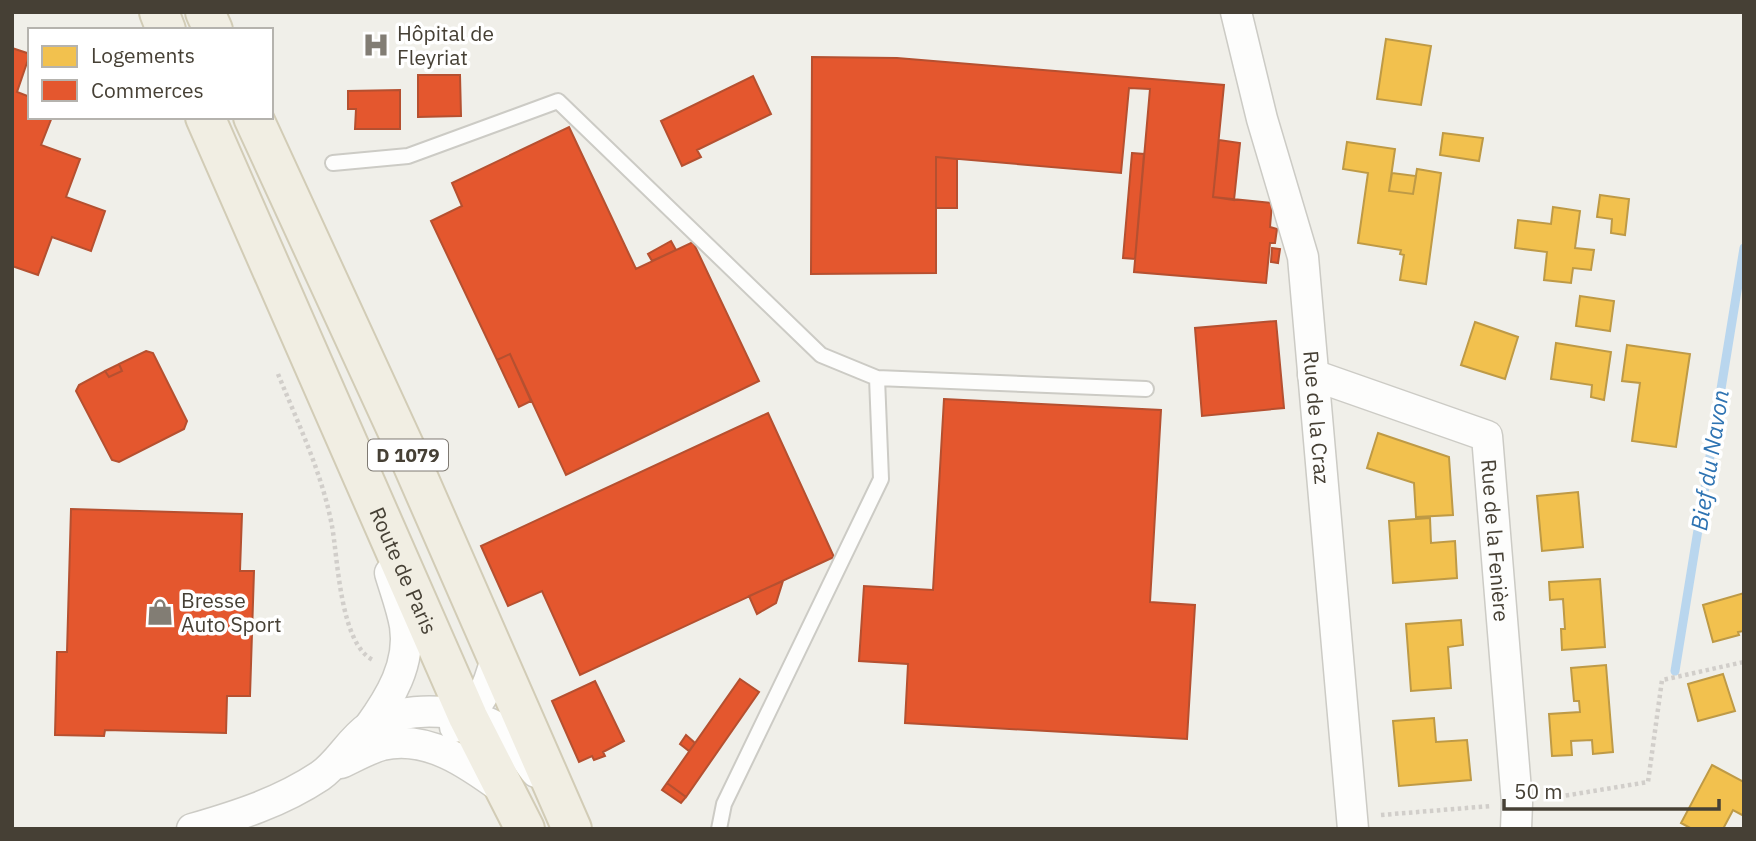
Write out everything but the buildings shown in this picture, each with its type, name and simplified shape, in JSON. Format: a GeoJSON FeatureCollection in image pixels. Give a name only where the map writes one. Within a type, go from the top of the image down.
{"type":"FeatureCollection","features":[{"type":"Feature","properties":{"kind":"main road"},"geometry":{"type":"LineString","coordinates":[[205,12],[212,28]]}},
{"type":"Feature","properties":{"kind":"main road","name":"Route de Paris"},"geometry":{"type":"LineString","coordinates":[[206,119],[468,717],[525,829]]}},
{"type":"Feature","properties":{"kind":"main road","name":"D 1079"},"geometry":{"type":"LineString","coordinates":[[254,119],[401,440],[564,812]]}},
{"type":"Feature","properties":{"kind":"street","name":"Rue de la Craz"},"geometry":{"type":"LineString","coordinates":[[1236,12],[1262,119],[1303,257],[1353,823]]}},
{"type":"Feature","properties":{"kind":"street","name":"Rue de la Fenière"},"geometry":{"type":"LineString","coordinates":[[1313,374],[1487,436],[1516,816]]}},
{"type":"Feature","properties":{"kind":"street"},"geometry":{"type":"LineString","coordinates":[[192,829],[239,816],[269,803],[331,767],[369,727],[386,703],[399,676],[406,643],[405,625],[360,468]]}},
{"type":"Feature","properties":{"kind":"street"},"geometry":{"type":"LineString","coordinates":[[331,767],[382,745],[409,743],[440,736],[457,727],[482,697],[496,658]]}},
{"type":"Feature","properties":{"kind":"street"},"geometry":{"type":"LineString","coordinates":[[369,727],[411,712],[454,712],[486,722],[507,734],[564,812]]}},
{"type":"Feature","properties":{"kind":"street"},"geometry":{"type":"LineString","coordinates":[[409,743],[451,755],[508,794]]}},
{"type":"Feature","properties":{"kind":"lane"},"geometry":{"type":"LineString","coordinates":[[333,163],[408,156],[558,101],[821,355],[877,378],[1146,389]]}},
{"type":"Feature","properties":{"kind":"lane"},"geometry":{"type":"LineString","coordinates":[[719,829],[724,804],[881,480],[877,378]]}},
{"type":"Feature","properties":{"kind":"path"},"geometry":{"type":"LineString","coordinates":[[275,368],[323,488],[349,623],[358,648],[379,663]]}},
{"type":"Feature","properties":{"kind":"path"},"geometry":{"type":"LineString","coordinates":[[1353,823],[1516,816],[1648,782],[1662,680],[1744,662]]}},
{"type":"Feature","properties":{"kind":"waterway","name":"Bief du Navon"},"geometry":{"type":"LineString","coordinates":[[1675,671],[1744,248]]}},
{"type":"Feature","properties":{"kind":"place","name":"Hôpital de Fleyriat"},"geometry":{"type":"Point","coordinates":[376,45]}},
{"type":"Feature","properties":{"kind":"place","name":"Bresse Auto Sport"},"geometry":{"type":"Point","coordinates":[160,612]}}]}
